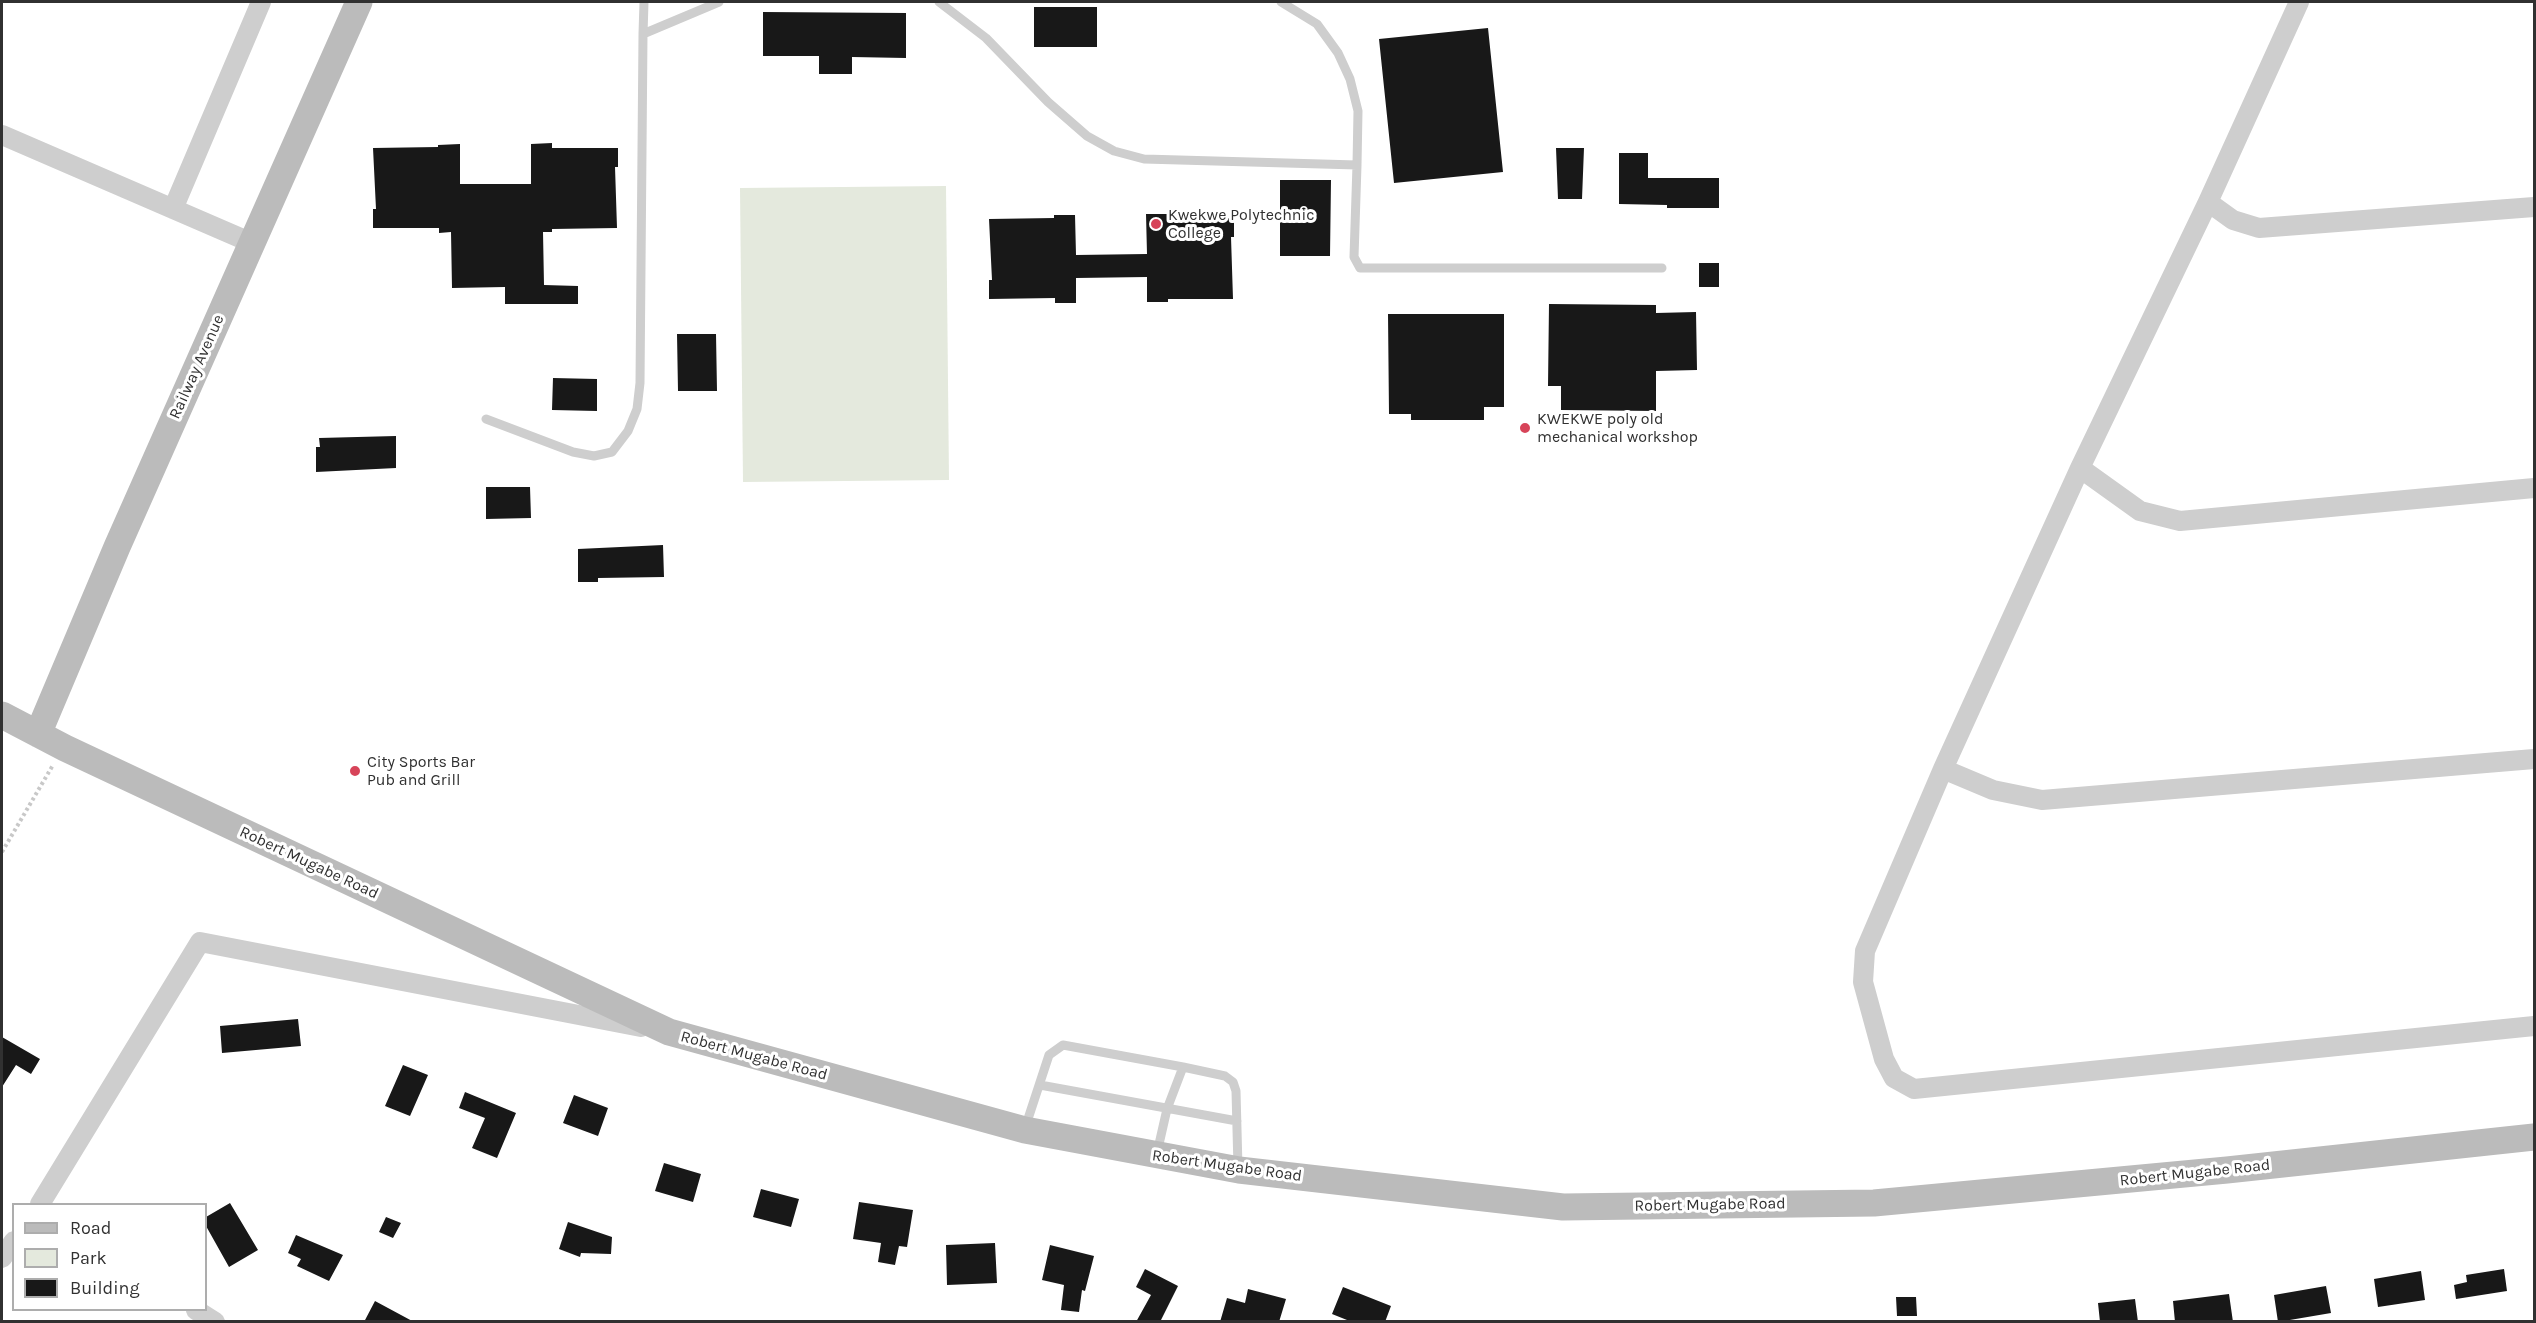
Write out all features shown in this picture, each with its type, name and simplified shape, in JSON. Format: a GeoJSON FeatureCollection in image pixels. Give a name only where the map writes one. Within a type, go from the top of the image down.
{"type":"FeatureCollection","features":[{"type":"Feature","properties":{"kind":"main road","name":"Railway Avenue"},"geometry":{"type":"LineString","coordinates":[[38,734],[117,547],[359,2]]}},
{"type":"Feature","properties":{"kind":"main road","name":"Robert Mugabe Road"},"geometry":{"type":"LineString","coordinates":[[2,715],[65,748],[669,1032],[1025,1130],[1239,1170],[1563,1208],[1874,1203],[2227,1170],[2535,1137]]}},
{"type":"Feature","properties":{"kind":"street"},"geometry":{"type":"LineString","coordinates":[[173,209],[261,2]]}},
{"type":"Feature","properties":{"kind":"street"},"geometry":{"type":"LineString","coordinates":[[2299,2],[2208,202],[2080,468],[1943,769],[1865,951],[1863,982],[1884,1059],[1894,1078],[1914,1089],[2535,1026]]}},
{"type":"Feature","properties":{"kind":"street"},"geometry":{"type":"LineString","coordinates":[[2,135],[252,243]]}},
{"type":"Feature","properties":{"kind":"street"},"geometry":{"type":"LineString","coordinates":[[2208,202],[2233,220],[2259,228],[2535,207]]}},
{"type":"Feature","properties":{"kind":"street"},"geometry":{"type":"LineString","coordinates":[[2080,468],[2140,511],[2180,521],[2535,488]]}},
{"type":"Feature","properties":{"kind":"street"},"geometry":{"type":"LineString","coordinates":[[1943,769],[1993,790],[2042,800],[2535,759]]}},
{"type":"Feature","properties":{"kind":"street"},"geometry":{"type":"LineString","coordinates":[[43,1203],[200,942],[669,1032]]}},
{"type":"Feature","properties":{"kind":"street"},"geometry":{"type":"LineString","coordinates":[[2,1258],[12,1244]]}},
{"type":"Feature","properties":{"kind":"street"},"geometry":{"type":"LineString","coordinates":[[198,1311],[215,1322]]}},
{"type":"Feature","properties":{"kind":"lane"},"geometry":{"type":"LineString","coordinates":[[486,419],[573,452],[594,456],[612,452],[628,431],[634,417],[640,383],[644,2]]}},
{"type":"Feature","properties":{"kind":"lane"},"geometry":{"type":"LineString","coordinates":[[643,34],[719,2]]}},
{"type":"Feature","properties":{"kind":"lane"},"geometry":{"type":"LineString","coordinates":[[939,2],[986,38],[1048,102],[1087,136],[1114,151],[1144,159],[1357,165]]}},
{"type":"Feature","properties":{"kind":"lane"},"geometry":{"type":"LineString","coordinates":[[1281,2],[1317,24],[1338,53],[1350,79],[1358,111],[1354,257],[1360,268],[1662,268]]}},
{"type":"Feature","properties":{"kind":"lane"},"geometry":{"type":"LineString","coordinates":[[1025,1130],[1048,1055],[1063,1045],[1183,1067],[1225,1076],[1233,1082],[1239,1170]]}},
{"type":"Feature","properties":{"kind":"lane"},"geometry":{"type":"LineString","coordinates":[[1156,1156],[1167,1109],[1183,1067]]}},
{"type":"Feature","properties":{"kind":"lane"},"geometry":{"type":"LineString","coordinates":[[1040,1085],[1237,1121]]}},
{"type":"Feature","properties":{"kind":"path"},"geometry":{"type":"LineString","coordinates":[[2,852],[42,782],[65,748]]}},
{"type":"Feature","properties":{"kind":"green space"},"geometry":{"type":"Polygon","coordinates":[[[946,186],[949,480],[743,482],[740,188],[946,186]]]}},
{"type":"Feature","properties":{"kind":"building"},"geometry":{"type":"Polygon","coordinates":[[[1034,7],[1097,7],[1097,47],[1034,47],[1034,7]]]}},
{"type":"Feature","properties":{"kind":"building"},"geometry":{"type":"Polygon","coordinates":[[[763,12],[906,13],[906,58],[852,57],[852,74],[819,74],[819,56],[763,56],[763,12]]]}},
{"type":"Feature","properties":{"kind":"building"},"geometry":{"type":"Polygon","coordinates":[[[1488,28],[1503,172],[1394,183],[1379,39],[1488,28]]]}},
{"type":"Feature","properties":{"kind":"building"},"geometry":{"type":"Polygon","coordinates":[[[552,143],[552,148],[618,148],[618,167],[615,167],[617,228],[552,229],[552,232],[543,232],[544,285],[578,286],[578,304],[505,304],[505,287],[452,288],[451,232],[439,233],[439,228],[373,228],[373,209],[376,209],[373,148],[438,147],[438,145],[460,144],[460,184],[531,184],[531,144],[552,143]]]}},
{"type":"Feature","properties":{"kind":"building"},"geometry":{"type":"Polygon","coordinates":[[[1556,148],[1584,148],[1582,199],[1558,199],[1556,148]]]}},
{"type":"Feature","properties":{"kind":"building"},"geometry":{"type":"Polygon","coordinates":[[[1619,153],[1648,153],[1648,178],[1719,178],[1719,208],[1667,208],[1667,205],[1619,204],[1619,153]]]}},
{"type":"Feature","properties":{"kind":"building"},"geometry":{"type":"Polygon","coordinates":[[[1280,180],[1331,180],[1330,256],[1280,256],[1280,180]]]}},
{"type":"Feature","properties":{"kind":"building"},"geometry":{"type":"Polygon","coordinates":[[[1146,214],[1168,214],[1168,219],[1234,218],[1234,237],[1231,237],[1233,299],[1168,299],[1168,302],[1147,302],[1147,277],[1076,278],[1076,303],[1055,303],[1055,298],[989,299],[989,280],[992,280],[989,219],[1054,218],[1054,215],[1075,215],[1076,255],[1147,254],[1146,214]]]}},
{"type":"Feature","properties":{"kind":"building"},"geometry":{"type":"Polygon","coordinates":[[[1699,263],[1719,263],[1719,287],[1699,287],[1699,263]]]}},
{"type":"Feature","properties":{"kind":"building"},"geometry":{"type":"Polygon","coordinates":[[[1549,304],[1656,305],[1656,313],[1696,312],[1697,370],[1656,371],[1656,411],[1561,410],[1561,386],[1548,386],[1549,304]]]}},
{"type":"Feature","properties":{"kind":"building"},"geometry":{"type":"Polygon","coordinates":[[[1388,314],[1504,314],[1504,407],[1484,407],[1484,420],[1411,420],[1411,414],[1389,414],[1388,314]]]}},
{"type":"Feature","properties":{"kind":"building"},"geometry":{"type":"Polygon","coordinates":[[[677,334],[716,334],[717,391],[678,391],[677,334]]]}},
{"type":"Feature","properties":{"kind":"building"},"geometry":{"type":"Polygon","coordinates":[[[553,378],[597,379],[597,411],[552,410],[553,378]]]}},
{"type":"Feature","properties":{"kind":"building"},"geometry":{"type":"Polygon","coordinates":[[[396,436],[396,468],[316,472],[316,447],[320,447],[319,438],[396,436]]]}},
{"type":"Feature","properties":{"kind":"building"},"geometry":{"type":"Polygon","coordinates":[[[486,487],[530,487],[531,518],[486,519],[486,487]]]}},
{"type":"Feature","properties":{"kind":"building"},"geometry":{"type":"Polygon","coordinates":[[[663,545],[664,577],[598,578],[598,582],[578,582],[578,549],[663,545]]]}},
{"type":"Feature","properties":{"kind":"building"},"geometry":{"type":"Polygon","coordinates":[[[298,1019],[301,1046],[222,1053],[220,1026],[298,1019]]]}},
{"type":"Feature","properties":{"kind":"building"},"geometry":{"type":"Polygon","coordinates":[[[2,1037],[40,1059],[31,1074],[16,1065],[2,1087],[2,1037]]]}},
{"type":"Feature","properties":{"kind":"building"},"geometry":{"type":"Polygon","coordinates":[[[403,1065],[428,1075],[410,1116],[385,1106],[403,1065]]]}},
{"type":"Feature","properties":{"kind":"building"},"geometry":{"type":"Polygon","coordinates":[[[465,1092],[516,1113],[497,1158],[472,1148],[485,1118],[459,1108],[465,1092]]]}},
{"type":"Feature","properties":{"kind":"building"},"geometry":{"type":"Polygon","coordinates":[[[574,1095],[608,1108],[598,1136],[563,1123],[574,1095]]]}},
{"type":"Feature","properties":{"kind":"building"},"geometry":{"type":"Polygon","coordinates":[[[664,1163],[701,1174],[693,1202],[655,1191],[664,1163]]]}},
{"type":"Feature","properties":{"kind":"building"},"geometry":{"type":"Polygon","coordinates":[[[761,1189],[799,1199],[791,1227],[753,1217],[761,1189]]]}},
{"type":"Feature","properties":{"kind":"building"},"geometry":{"type":"Polygon","coordinates":[[[859,1202],[913,1210],[907,1247],[899,1246],[895,1265],[878,1262],[881,1243],[853,1239],[859,1202]]]}},
{"type":"Feature","properties":{"kind":"building"},"geometry":{"type":"Polygon","coordinates":[[[230,1203],[258,1250],[229,1267],[207,1228],[207,1216],[230,1203]]]}},
{"type":"Feature","properties":{"kind":"building"},"geometry":{"type":"Polygon","coordinates":[[[386,1217],[401,1223],[393,1238],[379,1232],[386,1217]]]}},
{"type":"Feature","properties":{"kind":"building"},"geometry":{"type":"Polygon","coordinates":[[[568,1222],[612,1237],[611,1254],[581,1253],[580,1257],[559,1249],[568,1222]]]}},
{"type":"Feature","properties":{"kind":"building"},"geometry":{"type":"Polygon","coordinates":[[[296,1235],[343,1255],[329,1281],[297,1266],[301,1259],[288,1253],[296,1235]]]}},
{"type":"Feature","properties":{"kind":"building"},"geometry":{"type":"Polygon","coordinates":[[[995,1243],[997,1283],[947,1285],[946,1245],[995,1243]]]}},
{"type":"Feature","properties":{"kind":"building"},"geometry":{"type":"Polygon","coordinates":[[[1050,1245],[1094,1256],[1085,1291],[1082,1290],[1079,1312],[1061,1310],[1064,1285],[1042,1280],[1050,1245]]]}},
{"type":"Feature","properties":{"kind":"building"},"geometry":{"type":"Polygon","coordinates":[[[1145,1269],[1178,1286],[1160,1322],[1136,1322],[1151,1295],[1136,1287],[1145,1269]]]}},
{"type":"Feature","properties":{"kind":"building"},"geometry":{"type":"Polygon","coordinates":[[[2504,1269],[2507,1291],[2456,1299],[2454,1285],[2467,1282],[2466,1275],[2504,1269]]]}},
{"type":"Feature","properties":{"kind":"building"},"geometry":{"type":"Polygon","coordinates":[[[2421,1271],[2425,1300],[2378,1307],[2374,1279],[2421,1271]]]}},
{"type":"Feature","properties":{"kind":"building"},"geometry":{"type":"Polygon","coordinates":[[[2326,1286],[2331,1313],[2278,1322],[2274,1295],[2326,1286]]]}},
{"type":"Feature","properties":{"kind":"building"},"geometry":{"type":"Polygon","coordinates":[[[1343,1287],[1391,1306],[1385,1322],[1352,1322],[1332,1314],[1343,1287]]]}},
{"type":"Feature","properties":{"kind":"building"},"geometry":{"type":"Polygon","coordinates":[[[1248,1289],[1286,1299],[1279,1322],[1220,1322],[1227,1298],[1245,1303],[1248,1289]]]}},
{"type":"Feature","properties":{"kind":"building"},"geometry":{"type":"Polygon","coordinates":[[[2229,1294],[2233,1322],[2175,1322],[2173,1301],[2229,1294]]]}},
{"type":"Feature","properties":{"kind":"building"},"geometry":{"type":"Polygon","coordinates":[[[1896,1297],[1916,1297],[1917,1316],[1897,1316],[1896,1297]]]}},
{"type":"Feature","properties":{"kind":"building"},"geometry":{"type":"Polygon","coordinates":[[[2135,1299],[2138,1322],[2100,1322],[2098,1303],[2135,1299]]]}},
{"type":"Feature","properties":{"kind":"building"},"geometry":{"type":"Polygon","coordinates":[[[375,1301],[414,1322],[364,1322],[375,1301]]]}},
{"type":"Feature","properties":{"kind":"place","name":"Kwekwe Polytechnic College"},"geometry":{"type":"Point","coordinates":[1156,224]}},
{"type":"Feature","properties":{"kind":"place","name":"KWEKWE poly old mechanical workshop"},"geometry":{"type":"Point","coordinates":[1525,428]}},
{"type":"Feature","properties":{"kind":"place","name":"City Sports Bar Pub and Grill"},"geometry":{"type":"Point","coordinates":[355,771]}}]}
